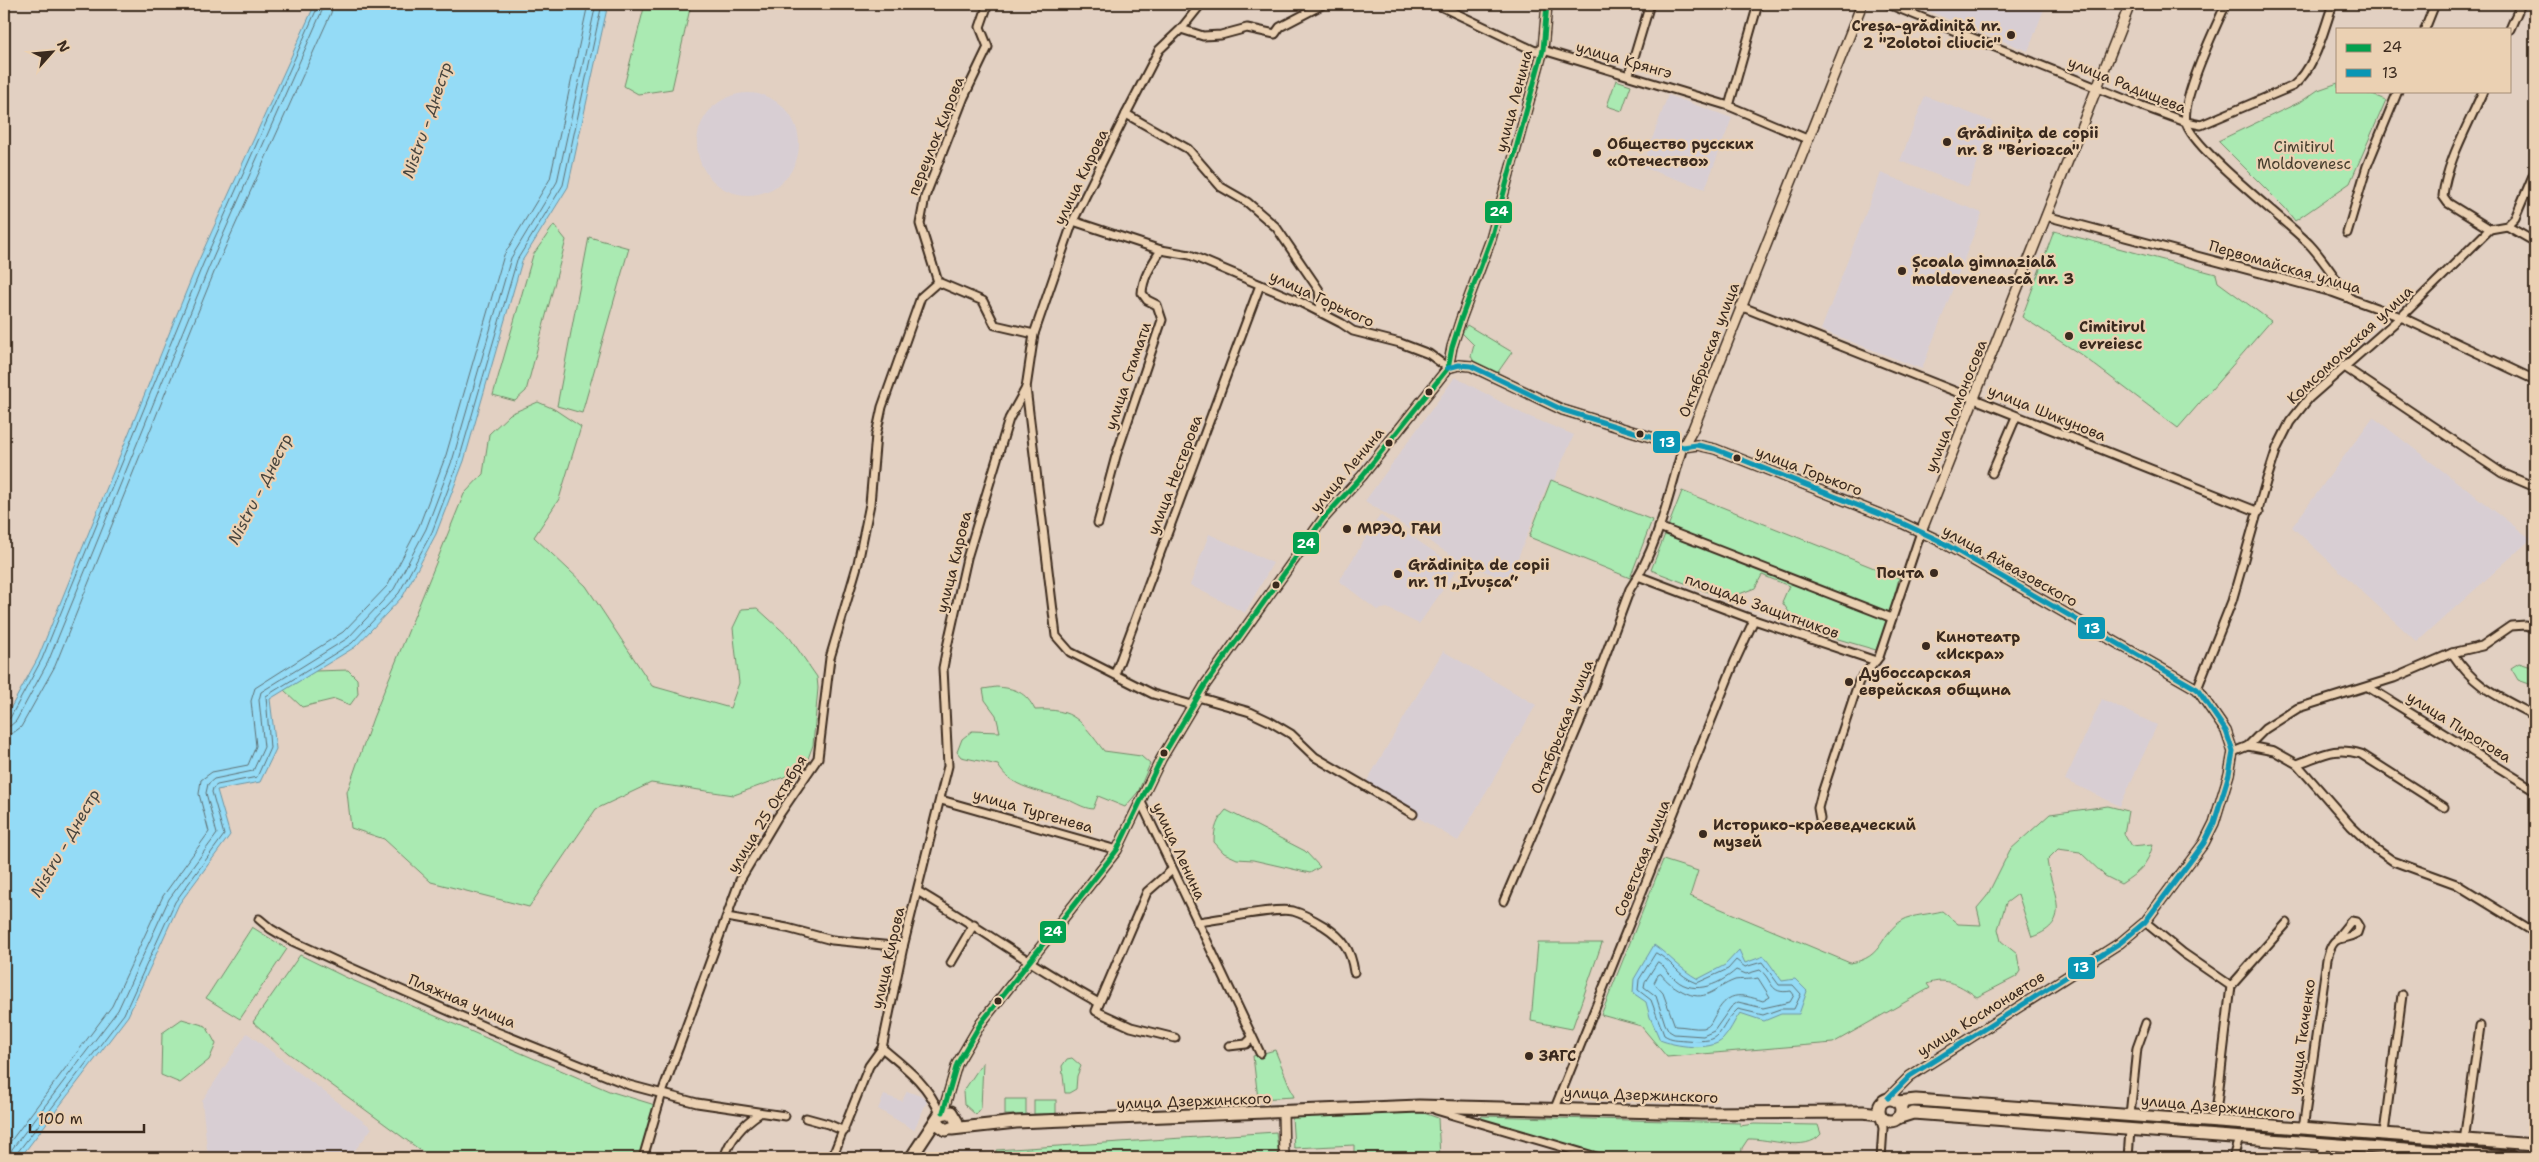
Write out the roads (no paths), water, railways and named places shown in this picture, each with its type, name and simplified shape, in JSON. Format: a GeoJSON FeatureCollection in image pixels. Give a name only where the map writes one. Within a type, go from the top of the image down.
{"type":"FeatureCollection","features":[{"type":"Feature","properties":{"kind":"highway","name":"улица Дзержинского"},"geometry":{"type":"LineString","coordinates":[[926,1134],[949,1129],[1016,1122],[1419,1106],[1701,1112],[1863,1112],[1886,1105],[1916,1100],[2535,1145]]}},
{"type":"Feature","properties":{"kind":"highway"},"geometry":{"type":"LineString","coordinates":[[1886,1105],[1900,1112],[1895,1119],[1887,1121],[1886,1105]]}},
{"type":"Feature","properties":{"kind":"highway","name":"улица Дзержинского"},"geometry":{"type":"LineString","coordinates":[[1895,1119],[1913,1113],[2324,1144],[2406,1155],[2511,1158]]}},
{"type":"Feature","properties":{"kind":"highway"},"geometry":{"type":"LineString","coordinates":[[946,1115],[972,1126]]}},
{"type":"Feature","properties":{"kind":"highway"},"geometry":{"type":"LineString","coordinates":[[946,1115],[957,1122],[949,1129],[939,1125],[946,1115]]}},
{"type":"Feature","properties":{"kind":"highway"},"geometry":{"type":"LineString","coordinates":[[911,1158],[926,1134],[946,1115]]}},
{"type":"Feature","properties":{"kind":"street","name":"переулок Кирова"},"geometry":{"type":"LineString","coordinates":[[938,282],[920,224],[923,206],[931,178],[964,97],[988,47],[980,27],[988,4]]}},
{"type":"Feature","properties":{"kind":"street","name":"улица Кирова"},"geometry":{"type":"LineString","coordinates":[[832,1158],[869,1066],[882,1048],[903,947],[919,892],[948,766],[943,668],[947,647],[966,558],[1009,419],[1026,388],[1034,334],[1073,221],[1126,114],[1159,50],[1181,29],[1201,4]]}},
{"type":"Feature","properties":{"kind":"street"},"geometry":{"type":"LineString","coordinates":[[1181,29],[1203,36],[1221,35],[1247,28],[1275,34],[1280,27],[1324,4]]}},
{"type":"Feature","properties":{"kind":"street","name":"улица Крянгэ"},"geometry":{"type":"LineString","coordinates":[[1436,4],[1535,50],[1543,50],[1629,74],[1729,106],[1807,140]]}},
{"type":"Feature","properties":{"kind":"street","name":"улица Ленина"},"geometry":{"type":"LineString","coordinates":[[1260,1053],[1141,802],[1161,759],[1195,701],[1233,644],[1323,519],[1362,476],[1448,368],[1458,329],[1491,239],[1543,50],[1547,4]]}},
{"type":"Feature","properties":{"kind":"street"},"geometry":{"type":"LineString","coordinates":[[1629,74],[1650,4]]}},
{"type":"Feature","properties":{"kind":"street"},"geometry":{"type":"LineString","coordinates":[[1729,106],[1758,4]]}},
{"type":"Feature","properties":{"kind":"street","name":"Октябрьская улица"},"geometry":{"type":"LineString","coordinates":[[1504,901],[1585,710],[1630,589],[1638,576],[1658,527],[1683,447],[1693,429],[1740,306],[1862,4]]}},
{"type":"Feature","properties":{"kind":"street","name":"улица Радищева"},"geometry":{"type":"LineString","coordinates":[[1888,4],[2186,122],[2190,131],[2210,154],[2311,246],[2351,299]]}},
{"type":"Feature","properties":{"kind":"street","name":"улица Ломоносова"},"geometry":{"type":"LineString","coordinates":[[1820,819],[1818,808],[1822,793],[1860,681],[1864,673],[1876,661],[1921,532],[2130,4]]}},
{"type":"Feature","properties":{"kind":"street"},"geometry":{"type":"LineString","coordinates":[[2226,4],[2192,87],[2186,113],[2186,122],[2200,125],[2218,119],[2293,86],[2300,80],[2308,68],[2333,4]]}},
{"type":"Feature","properties":{"kind":"street"},"geometry":{"type":"LineString","coordinates":[[2425,28],[2435,4]]}},
{"type":"Feature","properties":{"kind":"street"},"geometry":{"type":"LineString","coordinates":[[2510,28],[2521,4]]}},
{"type":"Feature","properties":{"kind":"street"},"geometry":{"type":"LineString","coordinates":[[2347,233],[2367,166],[2398,92]]}},
{"type":"Feature","properties":{"kind":"street"},"geometry":{"type":"LineString","coordinates":[[2483,92],[2456,155],[2444,187],[2443,196],[2448,203],[2490,229],[2507,226],[2515,218],[2535,171]]}},
{"type":"Feature","properties":{"kind":"street"},"geometry":{"type":"LineString","coordinates":[[1126,114],[1188,149],[1220,187],[1247,202],[1276,227],[1319,290],[1321,311]]}},
{"type":"Feature","properties":{"kind":"street","name":"Первомайская улица"},"geometry":{"type":"LineString","coordinates":[[2046,216],[2351,299],[2401,317],[2535,380]]}},
{"type":"Feature","properties":{"kind":"street","name":"улица Горького"},"geometry":{"type":"LineString","coordinates":[[1073,221],[1162,250],[1190,255],[1321,311],[1353,331],[1428,354],[1448,368],[1459,365],[1471,366],[1562,410],[1683,447],[1697,445],[1715,449],[1921,532]]}},
{"type":"Feature","properties":{"kind":"street"},"geometry":{"type":"LineString","coordinates":[[2507,226],[2535,242]]}},
{"type":"Feature","properties":{"kind":"street","name":"Комсомольская улица"},"geometry":{"type":"LineString","coordinates":[[2196,689],[2232,601],[2277,448],[2290,422],[2309,398],[2343,366],[2401,317],[2490,229]]}},
{"type":"Feature","properties":{"kind":"street","name":"улица Стамати"},"geometry":{"type":"LineString","coordinates":[[1098,523],[1116,456],[1162,320],[1157,305],[1147,300],[1142,293],[1142,284],[1162,250]]}},
{"type":"Feature","properties":{"kind":"street"},"geometry":{"type":"LineString","coordinates":[[938,282],[983,301],[996,325],[1034,334]]}},
{"type":"Feature","properties":{"kind":"street","name":"улица 25 Октября"},"geometry":{"type":"LineString","coordinates":[[643,1158],[662,1093],[740,880],[749,863],[818,758],[830,658],[858,563],[870,504],[876,435],[882,408],[921,297],[938,282]]}},
{"type":"Feature","properties":{"kind":"street","name":"улица Нестерова"},"geometry":{"type":"LineString","coordinates":[[1115,674],[1260,285]]}},
{"type":"Feature","properties":{"kind":"street","name":"улица Шикунова"},"geometry":{"type":"LineString","coordinates":[[1740,306],[2259,512]]}},
{"type":"Feature","properties":{"kind":"street"},"geometry":{"type":"LineString","coordinates":[[2343,366],[2502,473],[2535,488]]}},
{"type":"Feature","properties":{"kind":"street"},"geometry":{"type":"LineString","coordinates":[[1026,388],[1056,636],[1070,652],[1153,694],[1250,712],[1278,725],[1316,757],[1413,814]]}},
{"type":"Feature","properties":{"kind":"street"},"geometry":{"type":"LineString","coordinates":[[1992,473],[2016,417]]}},
{"type":"Feature","properties":{"kind":"street"},"geometry":{"type":"LineString","coordinates":[[1658,527],[1892,618]]}},
{"type":"Feature","properties":{"kind":"street","name":"улица Айвазовского"},"geometry":{"type":"LineString","coordinates":[[1921,532],[2196,689],[2226,731]]}},
{"type":"Feature","properties":{"kind":"street","name":"площадь Защитников"},"geometry":{"type":"LineString","coordinates":[[1638,576],[1754,620],[1876,661]]}},
{"type":"Feature","properties":{"kind":"street","name":"Советская улица"},"geometry":{"type":"LineString","coordinates":[[1555,1108],[1731,670],[1754,620]]}},
{"type":"Feature","properties":{"kind":"street"},"geometry":{"type":"LineString","coordinates":[[2233,752],[2248,746],[2265,729],[2298,708],[2368,687],[2452,653],[2482,646],[2511,626],[2526,625],[2535,628]]}},
{"type":"Feature","properties":{"kind":"street"},"geometry":{"type":"LineString","coordinates":[[2452,653],[2472,679],[2489,691],[2535,716]]}},
{"type":"Feature","properties":{"kind":"street","name":"улица Пирогова"},"geometry":{"type":"LineString","coordinates":[[2368,687],[2535,790]]}},
{"type":"Feature","properties":{"kind":"street","name":"улица Космонавтов"},"geometry":{"type":"LineString","coordinates":[[1886,1105],[1902,1083],[1926,1065],[2120,944],[2146,922],[2204,843],[2224,796],[2233,752],[2226,731]]}},
{"type":"Feature","properties":{"kind":"street"},"geometry":{"type":"LineString","coordinates":[[2248,746],[2274,750],[2297,764],[2373,847],[2393,861],[2456,884],[2534,932]]}},
{"type":"Feature","properties":{"kind":"street"},"geometry":{"type":"LineString","coordinates":[[2297,764],[2325,752],[2338,750],[2361,754],[2444,807]]}},
{"type":"Feature","properties":{"kind":"street","name":"улица Тургенева"},"geometry":{"type":"LineString","coordinates":[[940,800],[1117,850]]}},
{"type":"Feature","properties":{"kind":"street"},"geometry":{"type":"LineString","coordinates":[[946,1115],[947,1094],[957,1064],[981,1023],[1117,850],[1141,802]]}},
{"type":"Feature","properties":{"kind":"street"},"geometry":{"type":"LineString","coordinates":[[1172,870],[1147,892],[1096,1010],[1132,1027],[1175,1038]]}},
{"type":"Feature","properties":{"kind":"street"},"geometry":{"type":"LineString","coordinates":[[919,892],[974,924],[1028,962],[1099,1003]]}},
{"type":"Feature","properties":{"kind":"street","name":"улица Ленина"},"geometry":{"type":"LineString","coordinates":[[1197,922],[1279,910],[1293,911],[1310,918],[1344,942],[1352,957],[1354,972]]}},
{"type":"Feature","properties":{"kind":"street"},"geometry":{"type":"LineString","coordinates":[[727,917],[787,928],[832,940],[903,947]]}},
{"type":"Feature","properties":{"kind":"street","name":"Пляжная улица"},"geometry":{"type":"LineString","coordinates":[[259,919],[276,932],[338,962],[492,1030],[629,1085],[697,1102],[785,1116]]}},
{"type":"Feature","properties":{"kind":"street"},"geometry":{"type":"LineString","coordinates":[[2146,922],[2183,953],[2231,986]]}},
{"type":"Feature","properties":{"kind":"street"},"geometry":{"type":"LineString","coordinates":[[2215,1121],[2231,986],[2287,923]]}},
{"type":"Feature","properties":{"kind":"street"},"geometry":{"type":"LineString","coordinates":[[951,963],[974,924]]}},
{"type":"Feature","properties":{"kind":"street","name":"улица Ткаченко"},"geometry":{"type":"LineString","coordinates":[[2303,1129],[2329,950],[2338,937]]}},
{"type":"Feature","properties":{"kind":"street"},"geometry":{"type":"LineString","coordinates":[[2384,1133],[2402,995]]}},
{"type":"Feature","properties":{"kind":"street"},"geometry":{"type":"LineString","coordinates":[[2130,1115],[2137,1048],[2146,1023]]}},
{"type":"Feature","properties":{"kind":"street"},"geometry":{"type":"LineString","coordinates":[[2464,1140],[2480,1026]]}},
{"type":"Feature","properties":{"kind":"street"},"geometry":{"type":"LineString","coordinates":[[1228,1046],[1246,1044],[1252,1038]]}},
{"type":"Feature","properties":{"kind":"street"},"geometry":{"type":"LineString","coordinates":[[882,1048],[915,1075],[946,1115]]}},
{"type":"Feature","properties":{"kind":"street"},"geometry":{"type":"LineString","coordinates":[[1882,1158],[1886,1105]]}},
{"type":"Feature","properties":{"kind":"street","name":"улица Дзержинского"},"geometry":{"type":"LineString","coordinates":[[1419,1106],[1600,1158]]}},
{"type":"Feature","properties":{"kind":"street"},"geometry":{"type":"LineString","coordinates":[[1283,1112],[1284,1158]]}},
{"type":"Feature","properties":{"kind":"street"},"geometry":{"type":"LineString","coordinates":[[724,1158],[736,1135],[750,1120],[760,1113]]}},
{"type":"Feature","properties":{"kind":"street"},"geometry":{"type":"LineString","coordinates":[[806,1118],[828,1124],[844,1132]]}},
{"type":"Feature","properties":{"kind":"street"},"geometry":{"type":"LineString","coordinates":[[1883,1128],[1895,1119]]}},
{"type":"Feature","properties":{"kind":"street"},"geometry":{"type":"LineString","coordinates":[[2128,1158],[2130,1130]]}},
{"type":"Feature","properties":{"kind":"street"},"geometry":{"type":"LineString","coordinates":[[2234,1158],[2239,1138]]}},
{"type":"Feature","properties":{"kind":"street"},"geometry":{"type":"LineString","coordinates":[[2320,1158],[2324,1144]]}},
{"type":"Feature","properties":{"kind":"water","name":"Nistru - Днестр"},"geometry":{"type":"Polygon","coordinates":[[[315,4],[608,4],[568,187],[522,261],[464,461],[436,534],[403,596],[355,647],[270,699],[276,749],[260,782],[217,790],[230,835],[179,904],[128,1016],[20,1158],[4,1158],[4,720],[38,658],[198,262],[315,4]]]}},
{"type":"Feature","properties":{"kind":"water"},"geometry":{"type":"Polygon","coordinates":[[[1654,945],[1698,979],[1725,965],[1739,950],[1745,963],[1764,956],[1782,981],[1795,979],[1807,991],[1799,1014],[1781,1014],[1764,1021],[1740,1013],[1723,1039],[1717,1043],[1701,1047],[1683,1046],[1660,1040],[1646,1002],[1633,993],[1634,979],[1654,945]]]}},
{"type":"Feature","properties":{"kind":"place","name":"Creșa-grădiniță nr. 2 \"Zolotoi cliucic\""},"geometry":{"type":"Point","coordinates":[2011,35]}},
{"type":"Feature","properties":{"kind":"place","name":"Grădinița de copii nr. 8 \"Beriozca\""},"geometry":{"type":"Point","coordinates":[1947,142]}},
{"type":"Feature","properties":{"kind":"place","name":"Общество русских «Отечество»"},"geometry":{"type":"Point","coordinates":[1597,153]}},
{"type":"Feature","properties":{"kind":"place","name":"Școala gimnazială moldovenească nr. 3"},"geometry":{"type":"Point","coordinates":[1902,271]}},
{"type":"Feature","properties":{"kind":"place","name":"Cimitirul evreiesc"},"geometry":{"type":"Point","coordinates":[2069,336]}},
{"type":"Feature","properties":{"kind":"place","name":"МРЭО, ГАИ"},"geometry":{"type":"Point","coordinates":[1347,529]}},
{"type":"Feature","properties":{"kind":"place","name":"Почта"},"geometry":{"type":"Point","coordinates":[1934,573]}},
{"type":"Feature","properties":{"kind":"place","name":"Grădinița de copii nr. 11 „Ivușca“"},"geometry":{"type":"Point","coordinates":[1398,574]}},
{"type":"Feature","properties":{"kind":"place","name":"Кинотеатр «Искра»"},"geometry":{"type":"Point","coordinates":[1926,646]}},
{"type":"Feature","properties":{"kind":"place","name":"Дубоссарская еврейская община"},"geometry":{"type":"Point","coordinates":[1849,682]}},
{"type":"Feature","properties":{"kind":"place","name":"Историко-краеведческий музей"},"geometry":{"type":"Point","coordinates":[1703,834]}},
{"type":"Feature","properties":{"kind":"place","name":"ЗАГС"},"geometry":{"type":"Point","coordinates":[1529,1056]}},
{"type":"Feature","properties":{"kind":"park label","name":"Cimitirul Moldovenesc"},"geometry":{"type":"Point","coordinates":[2304,156]}}]}
